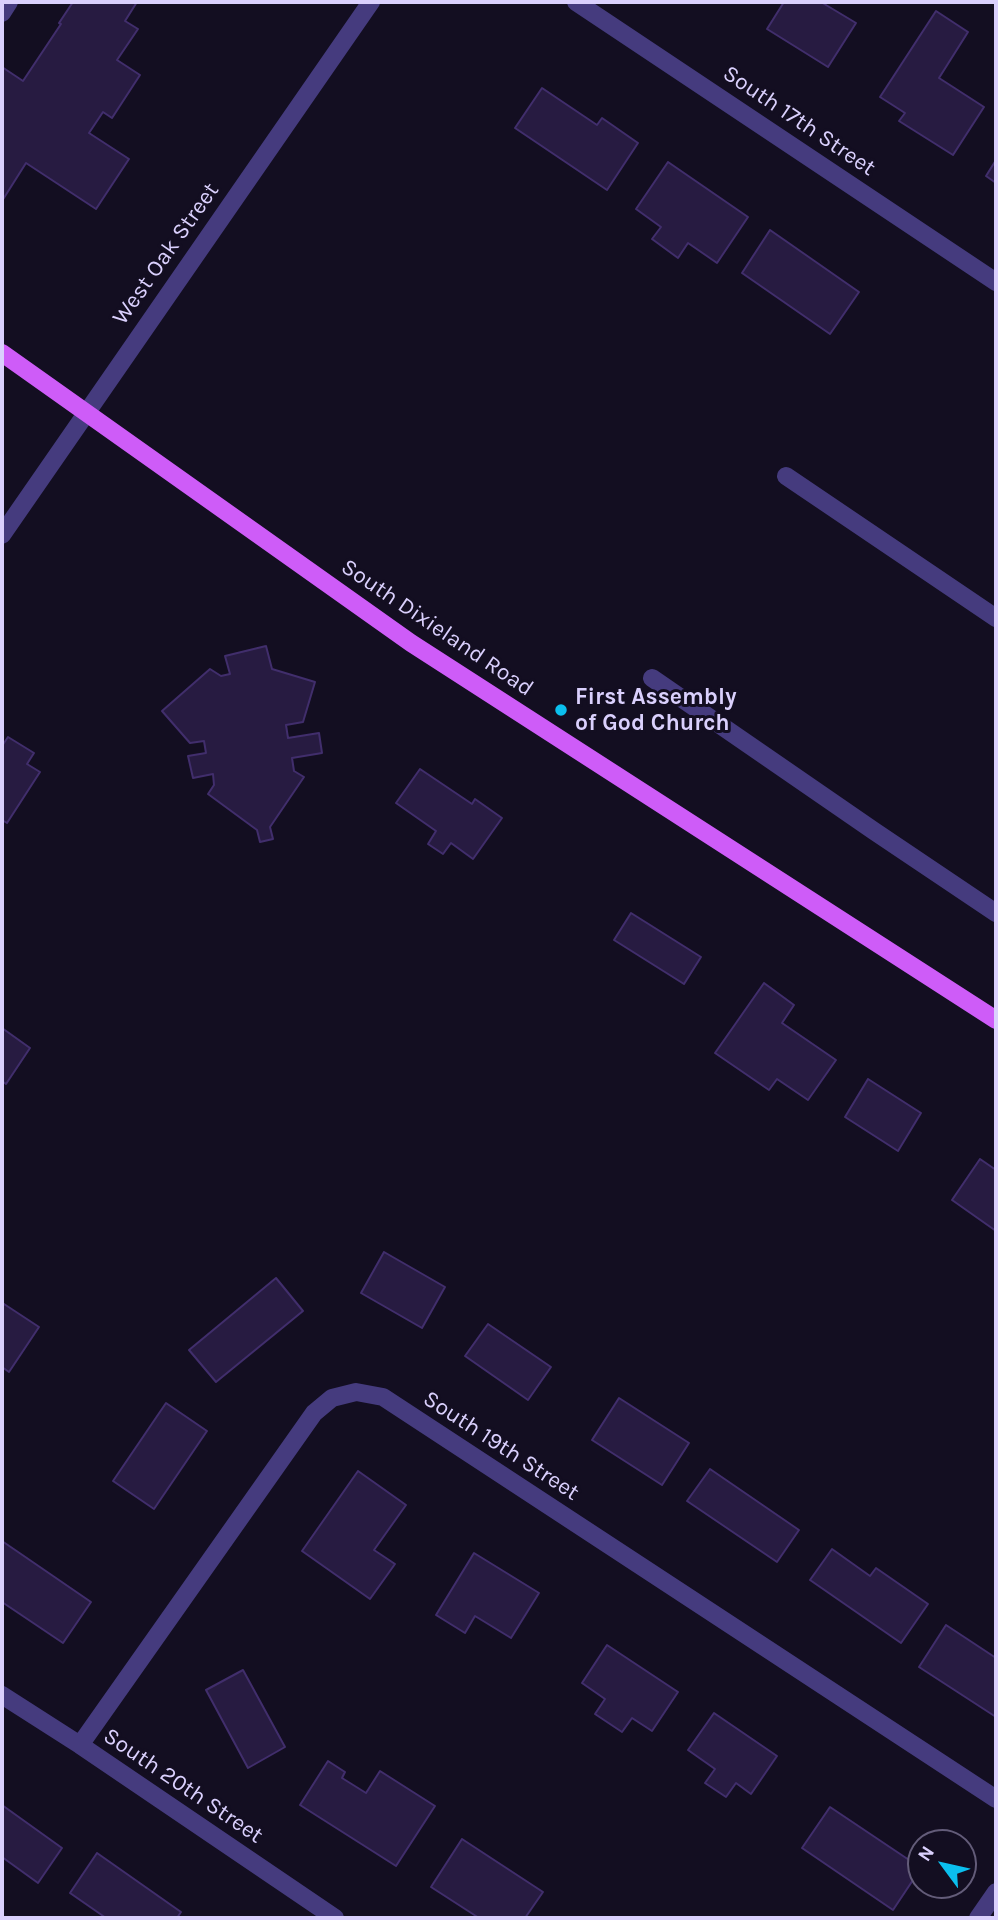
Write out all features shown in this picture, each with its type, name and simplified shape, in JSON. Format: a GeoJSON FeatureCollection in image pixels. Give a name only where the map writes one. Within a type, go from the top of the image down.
{"type":"FeatureCollection","features":[{"type":"Feature","properties":{"kind":"main road","name":"South Dixieland Road"},"geometry":{"type":"LineString","coordinates":[[2,353],[411,643],[996,1020]]}},
{"type":"Feature","properties":{"kind":"street"},"geometry":{"type":"LineString","coordinates":[[2,13],[9,2]]}},
{"type":"Feature","properties":{"kind":"street","name":"West Oak Street"},"geometry":{"type":"LineString","coordinates":[[2,535],[371,2]]}},
{"type":"Feature","properties":{"kind":"street","name":"South 17th Street"},"geometry":{"type":"LineString","coordinates":[[576,2],[996,282]]}},
{"type":"Feature","properties":{"kind":"street"},"geometry":{"type":"LineString","coordinates":[[786,476],[996,618]]}},
{"type":"Feature","properties":{"kind":"street"},"geometry":{"type":"LineString","coordinates":[[652,678],[996,913]]}},
{"type":"Feature","properties":{"kind":"street","name":"South 19th Street"},"geometry":{"type":"LineString","coordinates":[[80,1745],[314,1413],[332,1398],[356,1392],[383,1397],[996,1799]]}},
{"type":"Feature","properties":{"kind":"street","name":"South 20th Street"},"geometry":{"type":"LineString","coordinates":[[2,1695],[335,1918]]}},
{"type":"Feature","properties":{"kind":"street"},"geometry":{"type":"LineString","coordinates":[[978,1918],[996,1892]]}},
{"type":"Feature","properties":{"kind":"building"},"geometry":{"type":"Polygon","coordinates":[[[73,2],[137,2],[125,21],[138,29],[117,60],[140,75],[112,118],[103,112],[89,133],[129,159],[96,209],[26,163],[2,201],[2,67],[23,81],[73,2]]]}},
{"type":"Feature","properties":{"kind":"building"},"geometry":{"type":"Polygon","coordinates":[[[784,2],[821,2],[856,23],[828,67],[767,29],[784,2]]]}},
{"type":"Feature","properties":{"kind":"building"},"geometry":{"type":"Polygon","coordinates":[[[936,11],[968,32],[939,78],[984,107],[953,155],[899,121],[905,113],[880,97],[936,11]]]}},
{"type":"Feature","properties":{"kind":"building"},"geometry":{"type":"Polygon","coordinates":[[[542,88],[597,125],[602,118],[638,143],[607,190],[515,128],[542,88]]]}},
{"type":"Feature","properties":{"kind":"building"},"geometry":{"type":"Polygon","coordinates":[[[996,160],[996,183],[986,176],[996,160]]]}},
{"type":"Feature","properties":{"kind":"building"},"geometry":{"type":"Polygon","coordinates":[[[668,162],[748,217],[717,263],[688,243],[678,258],[652,239],[661,227],[636,209],[668,162]]]}},
{"type":"Feature","properties":{"kind":"building"},"geometry":{"type":"Polygon","coordinates":[[[770,230],[859,292],[830,334],[742,273],[770,230]]]}},
{"type":"Feature","properties":{"kind":"building"},"geometry":{"type":"Polygon","coordinates":[[[266,646],[272,669],[315,682],[303,722],[286,725],[288,738],[319,733],[322,753],[292,758],[294,771],[304,777],[270,827],[273,839],[260,842],[257,830],[208,794],[214,785],[213,774],[193,778],[188,756],[206,753],[204,741],[190,743],[162,711],[210,669],[221,676],[230,674],[225,656],[266,646]]]}},
{"type":"Feature","properties":{"kind":"building"},"geometry":{"type":"Polygon","coordinates":[[[8,737],[34,753],[27,764],[40,772],[7,823],[2,820],[2,746],[8,737]]]}},
{"type":"Feature","properties":{"kind":"building"},"geometry":{"type":"Polygon","coordinates":[[[420,769],[472,804],[475,799],[502,818],[473,859],[451,843],[443,854],[428,844],[436,831],[396,803],[420,769]]]}},
{"type":"Feature","properties":{"kind":"building"},"geometry":{"type":"Polygon","coordinates":[[[631,913],[701,957],[684,984],[614,940],[631,913]]]}},
{"type":"Feature","properties":{"kind":"building"},"geometry":{"type":"Polygon","coordinates":[[[764,983],[794,1005],[782,1023],[836,1060],[808,1100],[777,1079],[769,1090],[715,1053],[764,983]]]}},
{"type":"Feature","properties":{"kind":"building"},"geometry":{"type":"Polygon","coordinates":[[[2,1028],[30,1048],[6,1084],[2,1081],[2,1028]]]}},
{"type":"Feature","properties":{"kind":"building"},"geometry":{"type":"Polygon","coordinates":[[[868,1079],[921,1113],[898,1151],[845,1117],[868,1079]]]}},
{"type":"Feature","properties":{"kind":"building"},"geometry":{"type":"Polygon","coordinates":[[[980,1159],[996,1170],[996,1231],[952,1200],[980,1159]]]}},
{"type":"Feature","properties":{"kind":"building"},"geometry":{"type":"Polygon","coordinates":[[[384,1252],[445,1287],[422,1328],[361,1293],[384,1252]]]}},
{"type":"Feature","properties":{"kind":"building"},"geometry":{"type":"Polygon","coordinates":[[[276,1278],[303,1311],[216,1382],[189,1350],[276,1278]]]}},
{"type":"Feature","properties":{"kind":"building"},"geometry":{"type":"Polygon","coordinates":[[[4,1304],[39,1327],[9,1372],[2,1367],[4,1304]]]}},
{"type":"Feature","properties":{"kind":"building"},"geometry":{"type":"Polygon","coordinates":[[[488,1324],[551,1367],[528,1400],[465,1356],[488,1324]]]}},
{"type":"Feature","properties":{"kind":"building"},"geometry":{"type":"Polygon","coordinates":[[[619,1398],[689,1443],[662,1485],[592,1440],[619,1398]]]}},
{"type":"Feature","properties":{"kind":"building"},"geometry":{"type":"Polygon","coordinates":[[[166,1403],[207,1431],[154,1509],[113,1481],[166,1403]]]}},
{"type":"Feature","properties":{"kind":"building"},"geometry":{"type":"Polygon","coordinates":[[[710,1469],[799,1530],[777,1562],[687,1501],[710,1469]]]}},
{"type":"Feature","properties":{"kind":"building"},"geometry":{"type":"Polygon","coordinates":[[[358,1471],[406,1505],[374,1550],[395,1564],[370,1599],[302,1551],[358,1471]]]}},
{"type":"Feature","properties":{"kind":"building"},"geometry":{"type":"Polygon","coordinates":[[[2,1541],[91,1602],[63,1643],[2,1602],[2,1541]]]}},
{"type":"Feature","properties":{"kind":"building"},"geometry":{"type":"Polygon","coordinates":[[[832,1549],[870,1576],[876,1568],[928,1604],[901,1643],[810,1580],[832,1549]]]}},
{"type":"Feature","properties":{"kind":"building"},"geometry":{"type":"Polygon","coordinates":[[[474,1553],[539,1593],[511,1638],[475,1616],[465,1633],[436,1615],[474,1553]]]}},
{"type":"Feature","properties":{"kind":"building"},"geometry":{"type":"Polygon","coordinates":[[[946,1625],[996,1658],[996,1717],[919,1667],[946,1625]]]}},
{"type":"Feature","properties":{"kind":"building"},"geometry":{"type":"Polygon","coordinates":[[[607,1645],[678,1692],[652,1731],[632,1718],[622,1732],[595,1714],[605,1699],[582,1683],[607,1645]]]}},
{"type":"Feature","properties":{"kind":"building"},"geometry":{"type":"Polygon","coordinates":[[[243,1670],[285,1747],[248,1768],[206,1690],[243,1670]]]}},
{"type":"Feature","properties":{"kind":"building"},"geometry":{"type":"Polygon","coordinates":[[[714,1713],[777,1756],[751,1794],[736,1783],[726,1797],[705,1783],[715,1769],[688,1750],[714,1713]]]}},
{"type":"Feature","properties":{"kind":"building"},"geometry":{"type":"Polygon","coordinates":[[[328,1761],[345,1772],[342,1778],[366,1793],[380,1771],[435,1806],[396,1866],[300,1805],[328,1761]]]}},
{"type":"Feature","properties":{"kind":"building"},"geometry":{"type":"Polygon","coordinates":[[[2,1805],[62,1848],[38,1883],[2,1857],[2,1805]]]}},
{"type":"Feature","properties":{"kind":"building"},"geometry":{"type":"Polygon","coordinates":[[[830,1807],[907,1859],[907,1889],[893,1910],[802,1848],[830,1807]]]}},
{"type":"Feature","properties":{"kind":"building"},"geometry":{"type":"Polygon","coordinates":[[[462,1839],[543,1892],[525,1918],[479,1918],[431,1887],[462,1839]]]}},
{"type":"Feature","properties":{"kind":"building"},"geometry":{"type":"Polygon","coordinates":[[[97,1853],[181,1912],[177,1918],[106,1918],[70,1893],[97,1853]]]}},
{"type":"Feature","properties":{"kind":"place","name":"First Assembly of God Church"},"geometry":{"type":"Point","coordinates":[561,710]}}]}
